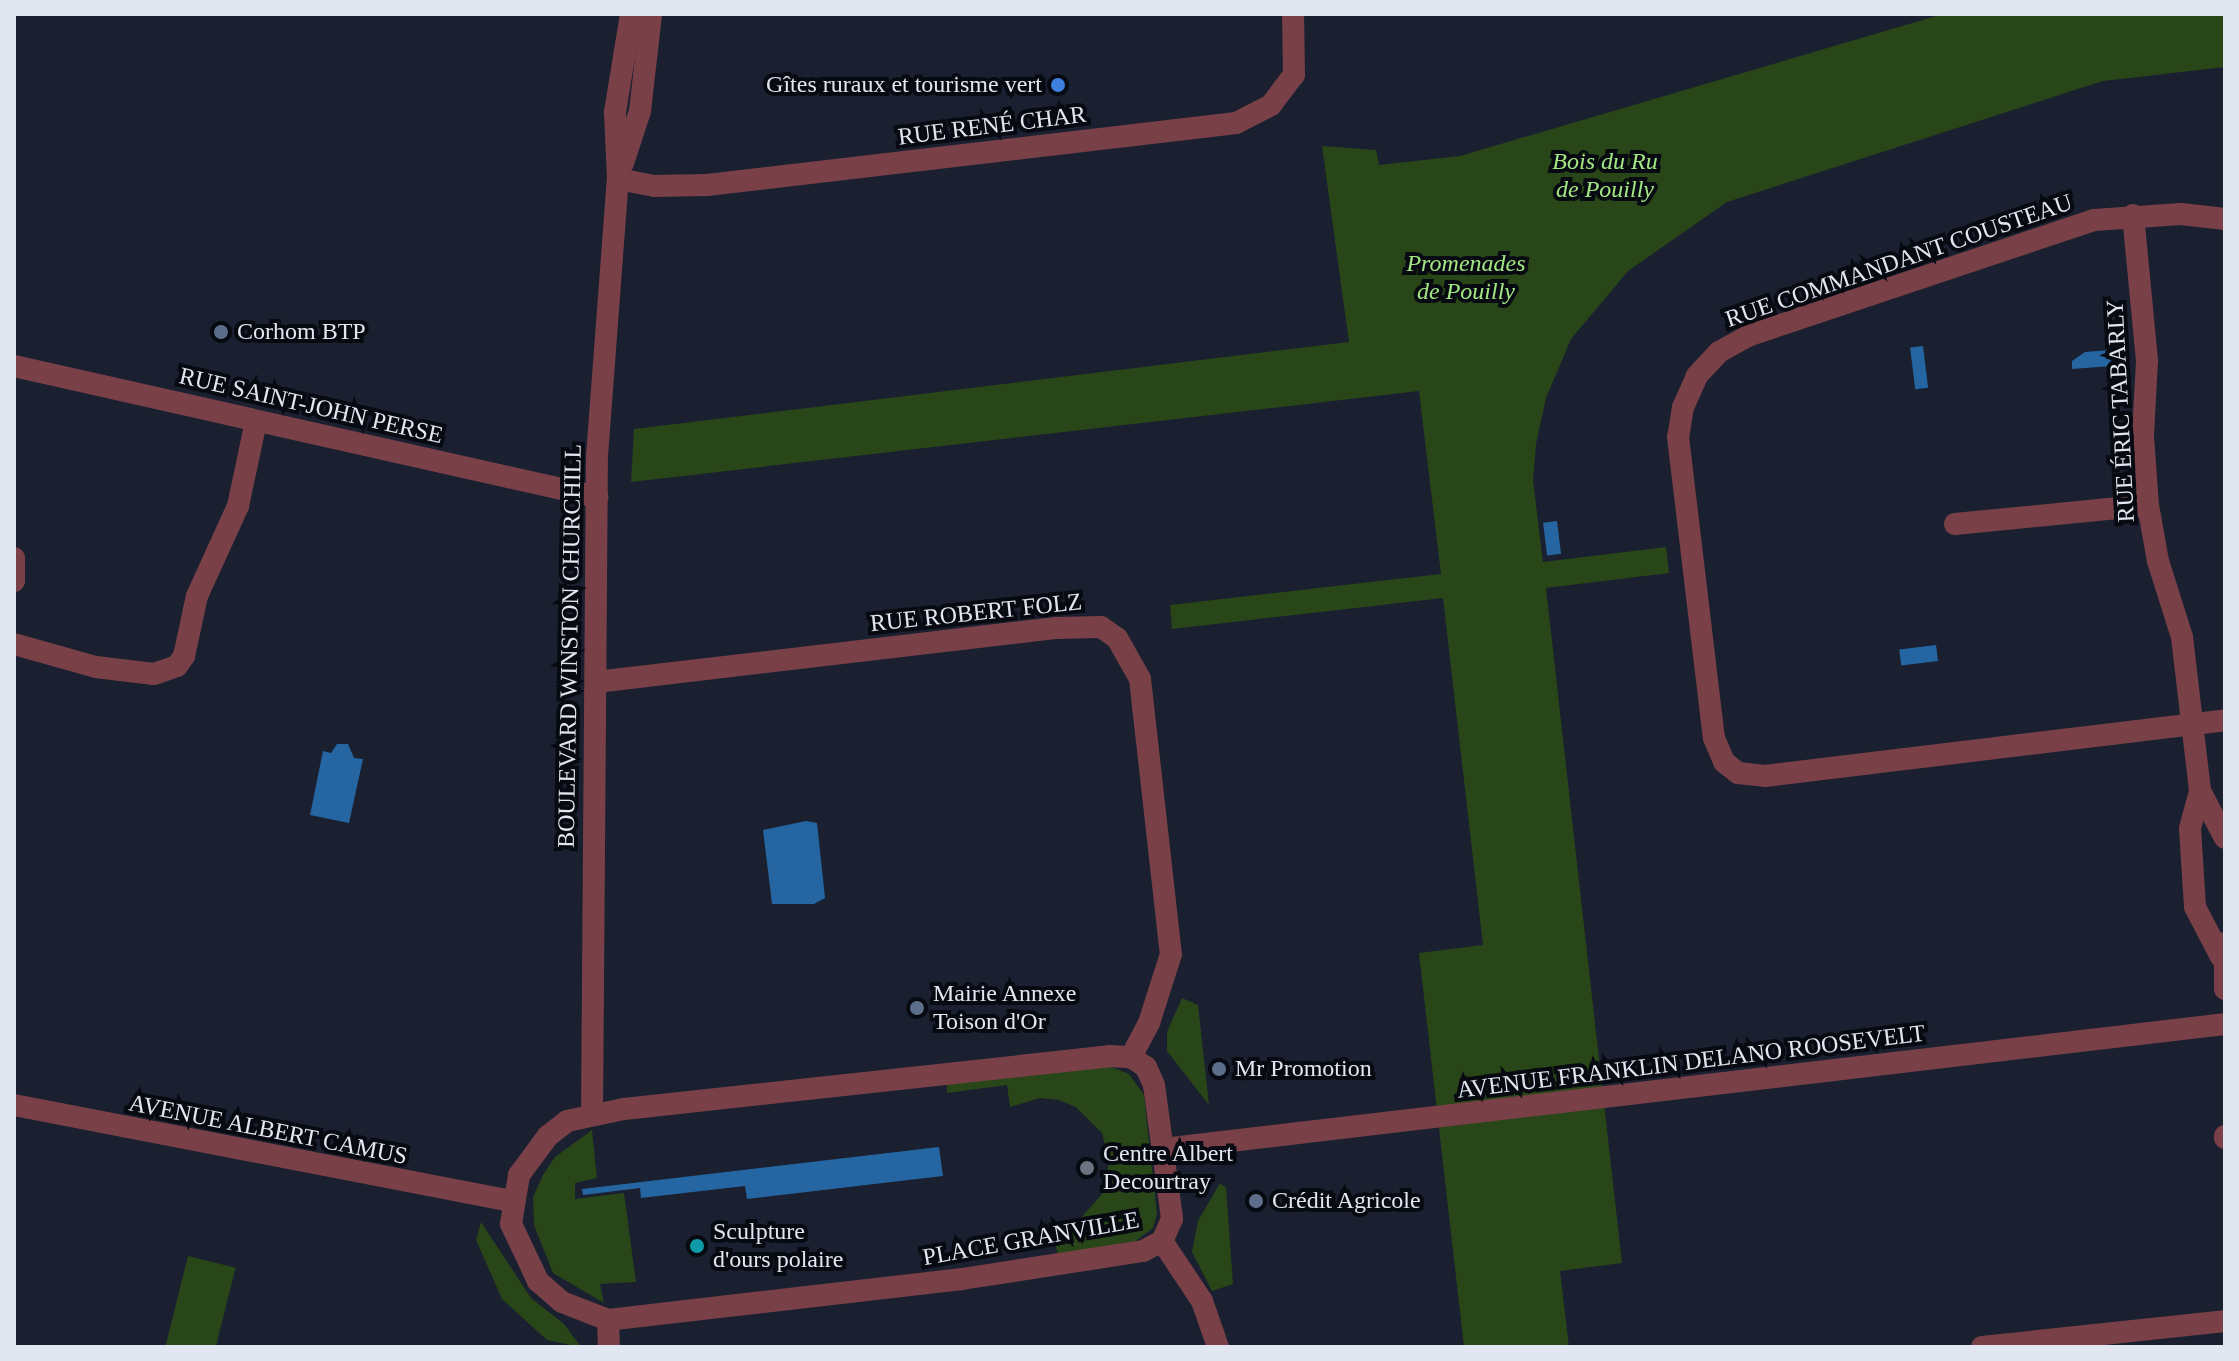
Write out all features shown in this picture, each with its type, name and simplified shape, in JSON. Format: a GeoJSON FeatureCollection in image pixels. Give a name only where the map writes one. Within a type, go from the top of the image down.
{"type":"FeatureCollection","features":[{"type":"Feature","properties":{"kind":"street","name":"BOULEVARD WINSTON CHURCHILL"},"geometry":{"type":"LineString","coordinates":[[592,1115],[597,497],[618,179],[615,112],[631,14]]}},
{"type":"Feature","properties":{"kind":"street","name":"BOULEVARD WINSTON CHURCHILL"},"geometry":{"type":"LineString","coordinates":[[618,179],[640,111],[651,14]]}},
{"type":"Feature","properties":{"kind":"street","name":"RUE RENÉ CHAR"},"geometry":{"type":"LineString","coordinates":[[618,179],[654,186],[707,185],[1236,123],[1271,105],[1294,75],[1293,14]]}},
{"type":"Feature","properties":{"kind":"street"},"geometry":{"type":"LineString","coordinates":[[2133,215],[2225,219]]}},
{"type":"Feature","properties":{"kind":"street","name":"RUE ÉRIC TABARLY"},"geometry":{"type":"LineString","coordinates":[[2133,215],[2147,361],[2143,436],[2148,505],[2158,561],[2182,637],[2200,791],[2225,838]]}},
{"type":"Feature","properties":{"kind":"street","name":"RUE COMMANDANT COUSTEAU"},"geometry":{"type":"LineString","coordinates":[[2133,215],[2094,220],[1733,342],[1708,363],[1688,391],[1679,422],[1679,451],[1714,738],[1724,762],[1738,773],[1765,776],[2191,724]]}},
{"type":"Feature","properties":{"kind":"street","name":"RUE SAINT-JOHN PERSE"},"geometry":{"type":"LineString","coordinates":[[14,366],[597,497]]}},
{"type":"Feature","properties":{"kind":"street"},"geometry":{"type":"LineString","coordinates":[[14,644],[96,667],[154,674],[177,666],[184,656],[197,596],[238,506],[256,421]]}},
{"type":"Feature","properties":{"kind":"street"},"geometry":{"type":"LineString","coordinates":[[1955,524],[2148,505]]}},
{"type":"Feature","properties":{"kind":"street"},"geometry":{"type":"LineString","coordinates":[[14,558],[14,581]]}},
{"type":"Feature","properties":{"kind":"street","name":"RUE ROBERT FOLZ"},"geometry":{"type":"LineString","coordinates":[[596,682],[1057,628],[1101,627],[1117,638],[1140,679],[1171,954],[1149,1023],[1131,1057]]}},
{"type":"Feature","properties":{"kind":"street"},"geometry":{"type":"LineString","coordinates":[[2191,724],[2225,720]]}},
{"type":"Feature","properties":{"kind":"street","name":"RUE ÉRIC TABARLY"},"geometry":{"type":"LineString","coordinates":[[2200,791],[2190,829],[2195,907],[2223,950],[2225,989]]}},
{"type":"Feature","properties":{"kind":"street","name":"AVENUE FRANKLIN DELANO ROOSEVELT"},"geometry":{"type":"LineString","coordinates":[[1163,1149],[2225,1024]]}},
{"type":"Feature","properties":{"kind":"street"},"geometry":{"type":"LineString","coordinates":[[511,1201],[519,1175],[548,1136],[567,1121],[592,1115],[836,1084],[1131,1057]]}},
{"type":"Feature","properties":{"kind":"street","name":"PLACE GRANVILLE"},"geometry":{"type":"LineString","coordinates":[[511,1201],[511,1224],[518,1248],[538,1281],[562,1302],[608,1320],[962,1279],[1143,1251],[1162,1241],[1172,1219],[1154,1085],[1146,1067],[1131,1057]]}},
{"type":"Feature","properties":{"kind":"street","name":"AVENUE ALBERT CAMUS"},"geometry":{"type":"LineString","coordinates":[[14,1105],[511,1201]]}},
{"type":"Feature","properties":{"kind":"street"},"geometry":{"type":"LineString","coordinates":[[1162,1241],[1202,1301],[1218,1347]]}},
{"type":"Feature","properties":{"kind":"street"},"geometry":{"type":"LineString","coordinates":[[608,1320],[609,1347]]}},
{"type":"Feature","properties":{"kind":"street"},"geometry":{"type":"LineString","coordinates":[[1982,1347],[2225,1321]]}},
{"type":"Feature","properties":{"kind":"green space","name":"Promenades de Pouilly"},"geometry":{"type":"Polygon","coordinates":[[[1943,14],[2225,14],[2225,67],[2103,81],[1727,202],[1628,271],[1571,339],[1546,398],[1536,444],[1533,480],[1543,562],[1666,547],[1669,573],[1546,588],[1622,1263],[1560,1271],[1569,1347],[1464,1347],[1419,953],[1483,945],[1443,598],[1172,629],[1170,605],[1441,574],[1419,391],[631,482],[634,429],[1349,342],[1322,146],[1376,150],[1379,165],[1460,156],[1943,14]]]}},
{"type":"Feature","properties":{"kind":"green space"},"geometry":{"type":"Polygon","coordinates":[[[1182,998],[1198,1005],[1209,1105],[1167,1051],[1167,1032],[1182,998]]]}},
{"type":"Feature","properties":{"kind":"green space"},"geometry":{"type":"Polygon","coordinates":[[[1109,1066],[1129,1074],[1144,1095],[1157,1214],[1153,1228],[1133,1243],[1058,1255],[1052,1230],[1080,1219],[1104,1192],[1109,1160],[1102,1133],[1076,1107],[1059,1100],[1040,1098],[1010,1107],[1007,1085],[947,1093],[947,1082],[1109,1066]]]}},
{"type":"Feature","properties":{"kind":"green space"},"geometry":{"type":"Polygon","coordinates":[[[592,1130],[597,1178],[575,1183],[575,1199],[624,1193],[636,1282],[600,1284],[604,1303],[553,1273],[534,1225],[533,1197],[543,1175],[555,1157],[592,1130]]]}},
{"type":"Feature","properties":{"kind":"green space"},"geometry":{"type":"Polygon","coordinates":[[[1220,1183],[1226,1188],[1233,1284],[1212,1291],[1192,1252],[1198,1221],[1220,1183]]]}},
{"type":"Feature","properties":{"kind":"green space"},"geometry":{"type":"Polygon","coordinates":[[[481,1222],[531,1298],[564,1324],[581,1347],[547,1340],[502,1299],[476,1240],[481,1222]]]}},
{"type":"Feature","properties":{"kind":"green space"},"geometry":{"type":"Polygon","coordinates":[[[188,1256],[236,1268],[216,1347],[166,1346],[188,1256]]]}},
{"type":"Feature","properties":{"kind":"water"},"geometry":{"type":"Polygon","coordinates":[[[1923,346],[1928,388],[1915,389],[1910,348],[1923,346]]]}},
{"type":"Feature","properties":{"kind":"water"},"geometry":{"type":"Polygon","coordinates":[[[2110,350],[2111,366],[2072,369],[2072,361],[2085,352],[2110,350]]]}},
{"type":"Feature","properties":{"kind":"water"},"geometry":{"type":"Polygon","coordinates":[[[1557,521],[1561,554],[1547,555],[1543,523],[1557,521]]]}},
{"type":"Feature","properties":{"kind":"water"},"geometry":{"type":"Polygon","coordinates":[[[1936,645],[1938,661],[1901,665],[1899,650],[1936,645]]]}},
{"type":"Feature","properties":{"kind":"water"},"geometry":{"type":"Polygon","coordinates":[[[337,744],[348,744],[354,758],[363,759],[349,823],[310,815],[323,751],[331,753],[337,744]]]}},
{"type":"Feature","properties":{"kind":"water"},"geometry":{"type":"Polygon","coordinates":[[[806,821],[817,823],[825,898],[814,904],[772,904],[763,830],[806,821]]]}},
{"type":"Feature","properties":{"kind":"water"},"geometry":{"type":"Polygon","coordinates":[[[939,1147],[943,1176],[747,1199],[745,1186],[641,1198],[640,1188],[583,1195],[582,1189],[939,1147]]]}},
{"type":"Feature","properties":{"kind":"place","name":"Gîtes ruraux et tourisme vert"},"geometry":{"type":"Point","coordinates":[1058,85]}},
{"type":"Feature","properties":{"kind":"place","name":"Corhom BTP"},"geometry":{"type":"Point","coordinates":[221,332]}},
{"type":"Feature","properties":{"kind":"place","name":"Mairie Annexe Toison d'Or"},"geometry":{"type":"Point","coordinates":[917,1008]}},
{"type":"Feature","properties":{"kind":"place","name":"Mr Promotion"},"geometry":{"type":"Point","coordinates":[1219,1069]}},
{"type":"Feature","properties":{"kind":"place","name":"Centre Albert Decourtray"},"geometry":{"type":"Point","coordinates":[1087,1168]}},
{"type":"Feature","properties":{"kind":"place","name":"Crédit Agricole"},"geometry":{"type":"Point","coordinates":[1256,1201]}},
{"type":"Feature","properties":{"kind":"place","name":"Sculpture d'ours polaire"},"geometry":{"type":"Point","coordinates":[697,1246]}},
{"type":"Feature","properties":{"kind":"park label","name":"Bois du Ru de Pouilly"},"geometry":{"type":"Point","coordinates":[1605,176]}}]}
